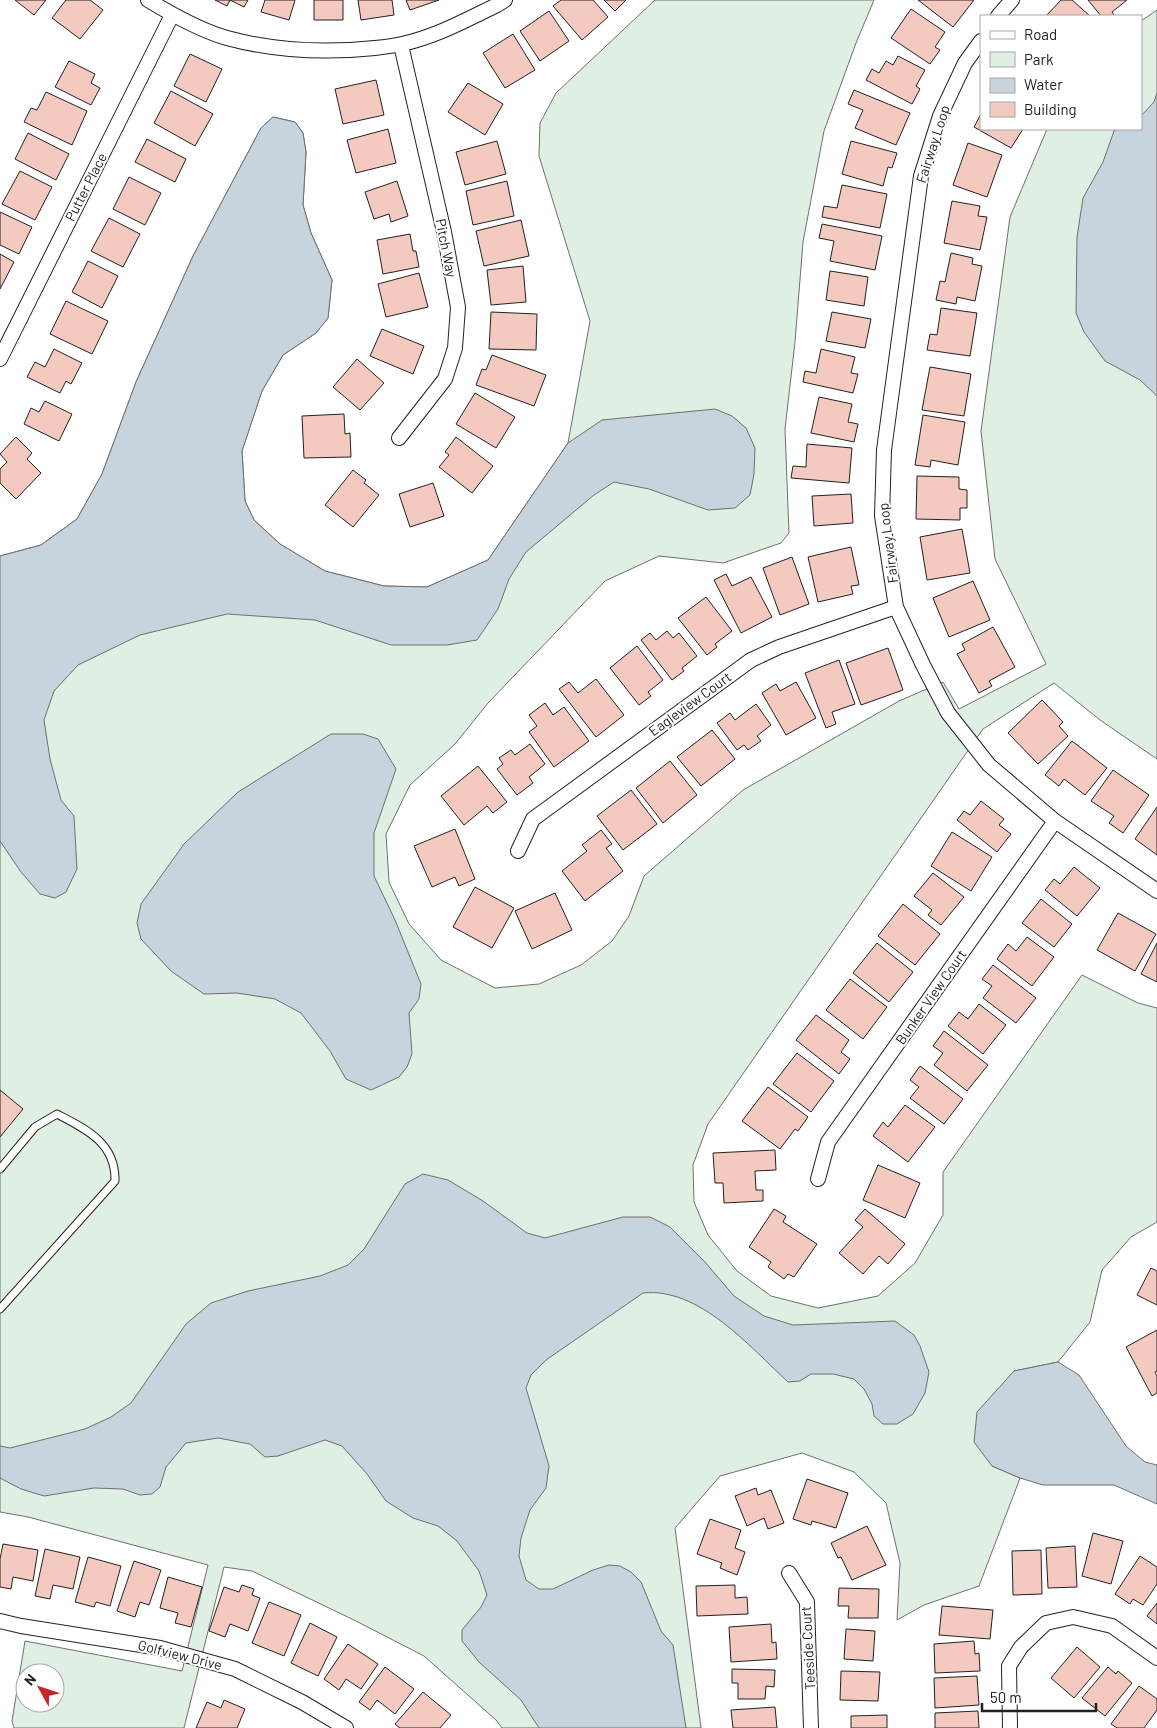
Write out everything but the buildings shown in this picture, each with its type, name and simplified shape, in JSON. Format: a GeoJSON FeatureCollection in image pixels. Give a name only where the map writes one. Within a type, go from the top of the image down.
{"type":"FeatureCollection","features":[{"type":"Feature","properties":{"kind":"street"},"geometry":{"type":"LineString","coordinates":[[148,0],[172,15],[226,38],[303,50],[352,50],[401,45],[443,31],[505,0]]}},
{"type":"Feature","properties":{"kind":"street"},"geometry":{"type":"LineString","coordinates":[[999,15],[1012,0]]}},
{"type":"Feature","properties":{"kind":"street","name":"Putter Place"},"geometry":{"type":"LineString","coordinates":[[0,359],[172,15]]}},
{"type":"Feature","properties":{"kind":"street","name":"Fairway Loop"},"geometry":{"type":"LineString","coordinates":[[980,42],[966,63],[940,116],[921,176],[884,450],[882,516],[896,607],[922,665],[948,713],[989,765],[1055,821],[1157,891]]}},
{"type":"Feature","properties":{"kind":"street","name":"Pitch Way"},"geometry":{"type":"LineString","coordinates":[[399,438],[445,379],[455,348],[458,307],[444,232],[401,45]]}},
{"type":"Feature","properties":{"kind":"street","name":"Eagleview Court"},"geometry":{"type":"LineString","coordinates":[[518,851],[533,819],[751,660],[779,648],[896,607]]}},
{"type":"Feature","properties":{"kind":"street","name":"Bunker View Court"},"geometry":{"type":"LineString","coordinates":[[818,1179],[828,1142],[1055,821]]}},
{"type":"Feature","properties":{"kind":"street","name":"Teeside Court"},"geometry":{"type":"LineString","coordinates":[[789,1573],[807,1602],[811,1728]]}},
{"type":"Feature","properties":{"kind":"street"},"geometry":{"type":"LineString","coordinates":[[1010,1728],[1009,1666],[1021,1647],[1046,1623],[1073,1617],[1112,1626],[1157,1658]]}},
{"type":"Feature","properties":{"kind":"street","name":"Golfview Drive"},"geometry":{"type":"LineString","coordinates":[[0,1620],[21,1626],[160,1648],[235,1669],[302,1702],[346,1728]]}},
{"type":"Feature","properties":{"kind":"lane"},"geometry":{"type":"LineString","coordinates":[[0,1170],[35,1127],[57,1114],[84,1128],[107,1148],[116,1167],[115,1181],[0,1309]]}},
{"type":"Feature","properties":{"kind":"green space"},"geometry":{"type":"Polygon","coordinates":[[[655,0],[874,0],[824,131],[803,242],[795,342],[785,429],[789,533],[781,543],[723,563],[659,556],[605,581],[488,703],[455,744],[410,785],[386,834],[389,882],[409,924],[441,960],[495,988],[539,984],[581,965],[612,941],[629,916],[644,876],[743,790],[899,701],[943,682],[959,709],[1046,664],[995,559],[981,431],[1010,217],[1047,130],[1142,130],[1142,20],[1157,10],[1157,759],[1100,720],[1054,683],[983,729],[708,1124],[693,1165],[694,1202],[708,1235],[737,1271],[771,1296],[818,1308],[878,1296],[915,1263],[943,1215],[943,1172],[1082,975],[1138,1003],[1157,1008],[1157,1222],[1131,1237],[1102,1270],[1090,1322],[1058,1362],[1014,1371],[992,1466],[1020,1478],[979,1586],[924,1605],[897,1620],[900,1563],[886,1503],[854,1472],[802,1453],[720,1476],[675,1528],[701,1728],[502,1728],[496,1720],[424,1656],[252,1571],[224,1567],[184,1728],[14,1728],[12,1721],[15,1703],[15,1713],[65,1713],[65,1663],[21,1663],[25,1641],[182,1671],[208,1565],[28,1517],[0,1512],[0,556],[41,545],[77,519],[102,474],[136,382],[193,256],[261,128],[273,117],[295,122],[303,133],[306,152],[303,205],[311,233],[332,280],[328,318],[316,333],[283,355],[262,391],[242,451],[245,501],[254,520],[280,544],[325,571],[384,586],[427,587],[488,560],[568,443],[590,321],[539,156],[540,123],[556,93],[655,0]]]}},
{"type":"Feature","properties":{"kind":"water"},"geometry":{"type":"Polygon","coordinates":[[[1157,93],[1157,396],[1140,380],[1105,361],[1084,332],[1076,313],[1077,237],[1083,198],[1103,162],[1114,131],[1142,130],[1142,115],[1154,102],[1157,93]]]}},
{"type":"Feature","properties":{"kind":"water"},"geometry":{"type":"Polygon","coordinates":[[[273,117],[295,122],[303,133],[306,152],[303,205],[311,233],[332,280],[328,318],[316,333],[283,355],[262,391],[242,451],[245,501],[254,520],[280,544],[325,571],[384,586],[427,587],[488,560],[568,443],[602,420],[715,409],[732,416],[746,428],[755,448],[754,474],[750,495],[735,508],[708,510],[649,489],[614,482],[594,495],[526,552],[509,579],[498,609],[477,640],[447,645],[391,645],[315,620],[227,614],[140,635],[78,665],[54,691],[44,720],[50,759],[61,800],[74,816],[77,869],[66,892],[55,898],[40,894],[21,872],[0,841],[0,556],[41,545],[77,519],[102,474],[136,382],[193,256],[261,128],[273,117]]]}},
{"type":"Feature","properties":{"kind":"water"},"geometry":{"type":"Polygon","coordinates":[[[331,734],[363,734],[378,739],[396,769],[374,833],[374,876],[395,920],[421,984],[419,999],[409,1013],[412,1054],[407,1067],[399,1077],[371,1090],[346,1079],[330,1051],[301,1013],[275,999],[237,993],[204,994],[171,971],[141,939],[137,923],[141,904],[184,844],[238,792],[331,734]]]}},
{"type":"Feature","properties":{"kind":"water"},"geometry":{"type":"Polygon","coordinates":[[[423,1174],[448,1180],[483,1201],[527,1233],[545,1238],[623,1217],[650,1217],[670,1227],[705,1262],[734,1296],[764,1316],[793,1325],[895,1321],[914,1335],[920,1346],[929,1372],[925,1393],[913,1414],[897,1424],[883,1424],[874,1416],[872,1404],[864,1389],[854,1379],[833,1374],[811,1374],[800,1381],[788,1382],[722,1322],[684,1299],[664,1294],[643,1293],[546,1360],[531,1375],[526,1388],[549,1466],[546,1488],[530,1510],[521,1538],[519,1556],[526,1580],[539,1589],[553,1589],[593,1570],[609,1565],[620,1566],[631,1572],[641,1582],[661,1631],[673,1645],[686,1728],[539,1728],[521,1700],[479,1662],[462,1641],[462,1630],[481,1607],[487,1595],[479,1571],[457,1541],[438,1526],[413,1518],[386,1501],[367,1474],[342,1446],[325,1440],[278,1456],[265,1457],[250,1444],[218,1438],[186,1443],[166,1467],[160,1487],[152,1494],[140,1495],[123,1489],[94,1488],[44,1496],[21,1489],[0,1478],[0,1446],[10,1448],[85,1429],[111,1417],[131,1403],[186,1324],[211,1303],[248,1291],[320,1276],[348,1265],[364,1249],[405,1184],[423,1174]]]}},
{"type":"Feature","properties":{"kind":"water"},"geometry":{"type":"Polygon","coordinates":[[[1058,1362],[1079,1375],[1126,1446],[1145,1462],[1157,1465],[1157,1504],[1114,1485],[1043,1485],[1020,1478],[992,1466],[974,1442],[977,1412],[1014,1371],[1058,1362]]]}}]}
